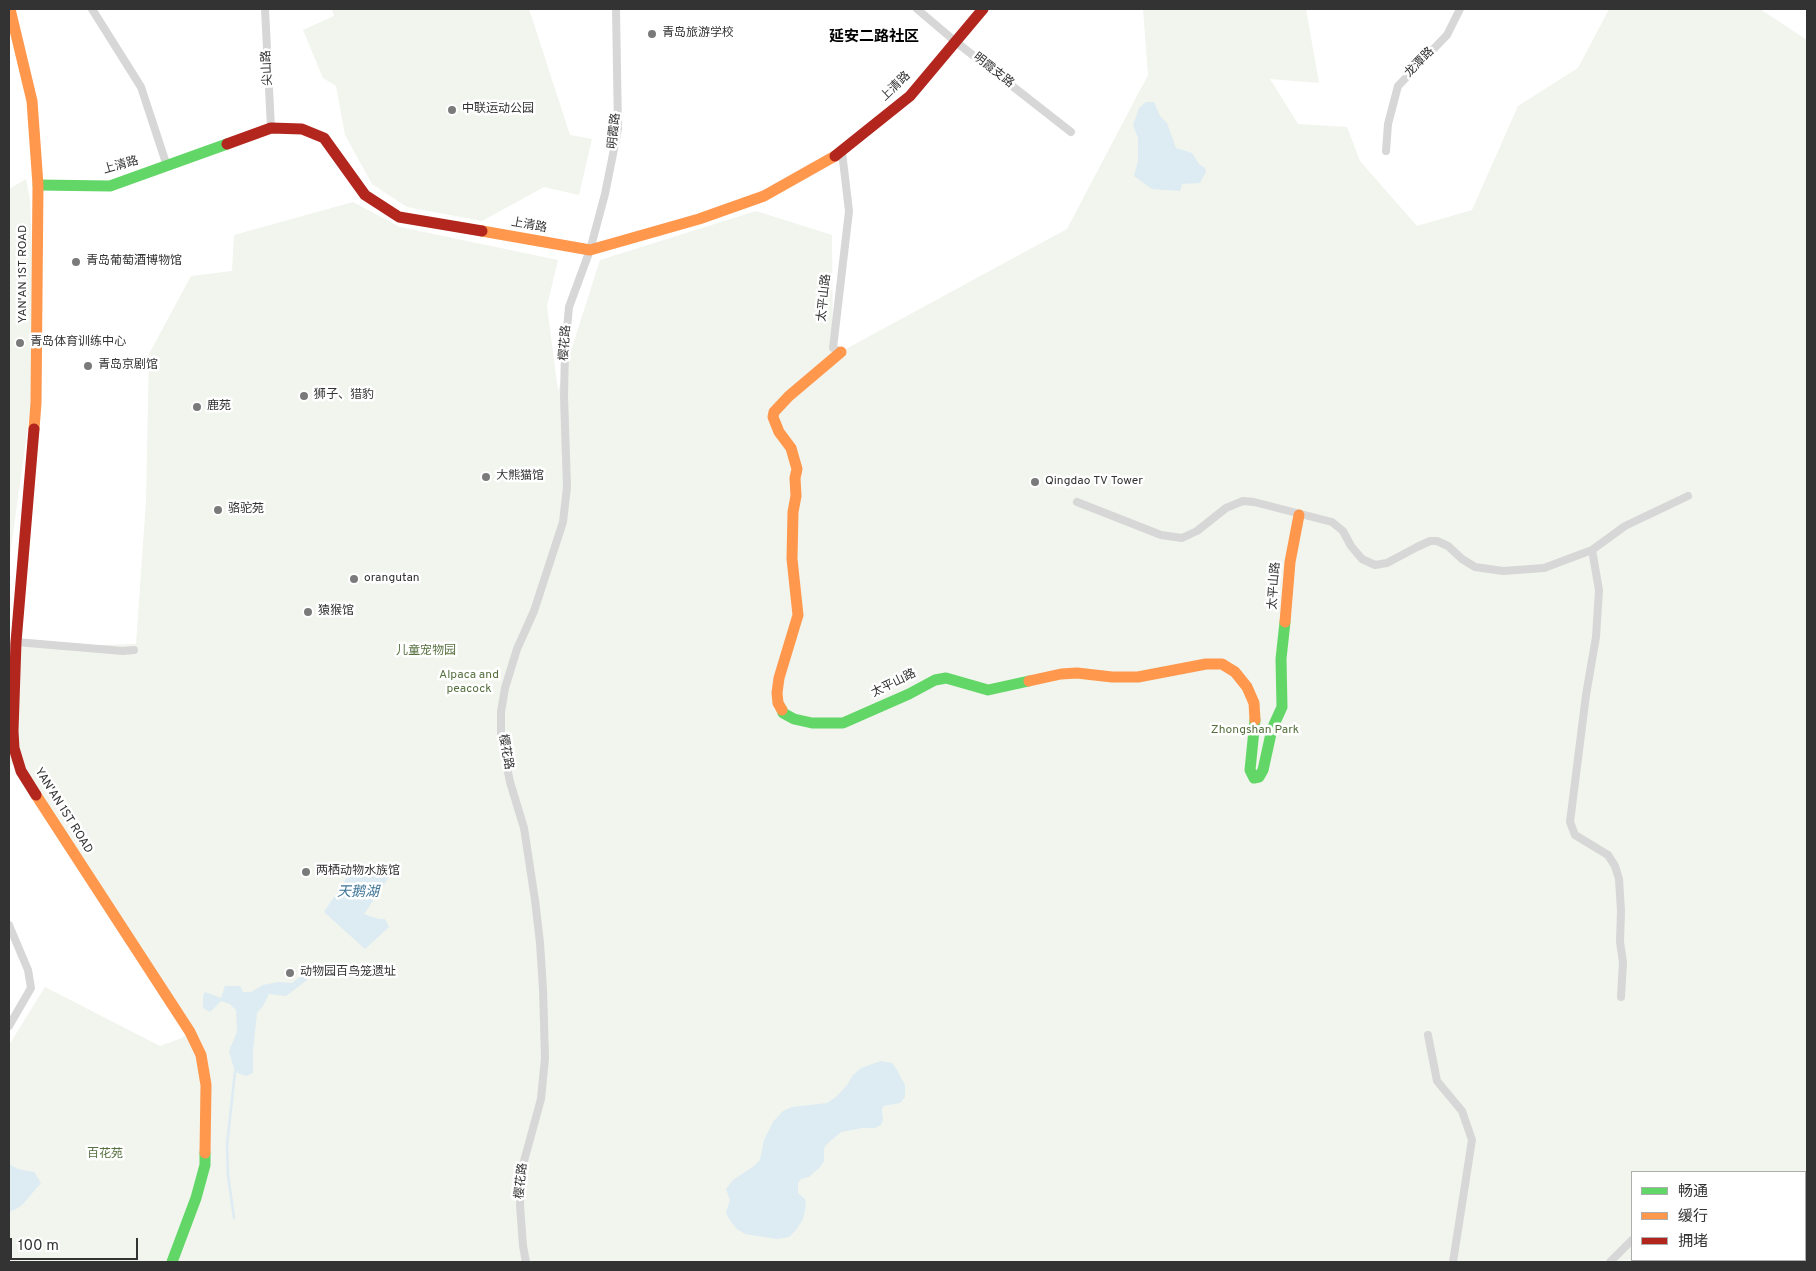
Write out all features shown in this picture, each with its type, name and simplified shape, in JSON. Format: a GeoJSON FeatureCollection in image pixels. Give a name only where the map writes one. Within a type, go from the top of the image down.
{"type":"FeatureCollection","features":[{"type":"Feature","properties":{"kind":"street"},"geometry":{"type":"LineString","coordinates":[[92,9],[141,87],[167,166]]}},
{"type":"Feature","properties":{"kind":"street","name":"尖山路"},"geometry":{"type":"LineString","coordinates":[[265,9],[271,128]]}},
{"type":"Feature","properties":{"kind":"street","name":"明霞路"},"geometry":{"type":"LineString","coordinates":[[590,250],[618,128],[616,9]]}},
{"type":"Feature","properties":{"kind":"street","name":"明霞支路"},"geometry":{"type":"LineString","coordinates":[[917,9],[1071,132]]}},
{"type":"Feature","properties":{"kind":"street","name":"上清路"},"geometry":{"type":"LineString","coordinates":[[38,184],[110,186],[271,128],[302,129],[324,138],[365,195],[399,217],[590,250],[699,219],[764,196],[842,152],[910,96],[983,9]]}},
{"type":"Feature","properties":{"kind":"street","name":"龙潭路"},"geometry":{"type":"LineString","coordinates":[[1386,151],[1388,124],[1398,86],[1447,35],[1460,9]]}},
{"type":"Feature","properties":{"kind":"street","name":"YAN'AN 1ST ROAD"},"geometry":{"type":"LineString","coordinates":[[11,10],[32,101],[38,184],[36,403],[11,644],[14,748],[21,771],[190,1032],[201,1055],[206,1085],[205,1165],[196,1198],[172,1262]]}},
{"type":"Feature","properties":{"kind":"street","name":"太平山路"},"geometry":{"type":"LineString","coordinates":[[842,152],[848,211],[833,348],[841,352],[789,396],[774,412],[773,417],[779,432],[791,448],[797,469],[792,559],[798,615],[776,693],[783,713],[794,719],[812,724],[843,723],[910,694],[935,680],[946,678],[988,690],[1061,674],[1076,673],[1112,677],[1138,677],[1206,664],[1222,664],[1235,672],[1247,687],[1254,703],[1255,720],[1250,770],[1254,778],[1259,777],[1263,770],[1272,729],[1282,707],[1281,659],[1290,562],[1299,514]]}},
{"type":"Feature","properties":{"kind":"street","name":"樱花路"},"geometry":{"type":"LineString","coordinates":[[526,1262],[520,1205],[521,1172],[541,1098],[545,1058],[543,989],[535,900],[524,828],[510,782],[501,737],[501,712],[505,688],[515,656],[534,611],[563,522],[566,487],[565,350],[569,307],[590,250]]}},
{"type":"Feature","properties":{"kind":"street"},"geometry":{"type":"LineString","coordinates":[[1077,502],[1161,536],[1182,538],[1197,531],[1226,508],[1243,501],[1254,502],[1332,522],[1343,531],[1351,546],[1362,559],[1374,565],[1387,563],[1430,541],[1437,541],[1448,546],[1462,559],[1475,567],[1503,571],[1544,568],[1592,550],[1625,526],[1688,496]]}},
{"type":"Feature","properties":{"kind":"street"},"geometry":{"type":"LineString","coordinates":[[1592,550],[1599,590],[1596,637],[1586,695],[1570,822],[1575,835],[1608,855],[1615,866],[1619,879],[1622,911],[1620,942],[1624,962],[1621,997]]}},
{"type":"Feature","properties":{"kind":"street"},"geometry":{"type":"LineString","coordinates":[[11,644],[123,651],[134,650]]}},
{"type":"Feature","properties":{"kind":"street"},"geometry":{"type":"LineString","coordinates":[[9,925],[28,970],[30,988],[9,1026]]}},
{"type":"Feature","properties":{"kind":"street"},"geometry":{"type":"LineString","coordinates":[[1428,1035],[1437,1081],[1462,1111],[1472,1140],[1453,1262]]}},
{"type":"Feature","properties":{"kind":"street"},"geometry":{"type":"LineString","coordinates":[[1610,1262],[1631,1241]]}},
{"type":"Feature","properties":{"kind":"green space","name":"中联运动公园"},"geometry":{"type":"Polygon","coordinates":[[[332,9],[529,9],[570,135],[592,139],[579,195],[544,187],[482,221],[407,207],[372,184],[345,135],[336,86],[323,78],[303,30],[334,16],[332,9]]]}},
{"type":"Feature","properties":{"kind":"green space","name":"Zhongshan Park"},"geometry":{"type":"Polygon","coordinates":[[[1143,9],[1306,9],[1319,83],[1270,79],[1298,124],[1347,127],[1360,161],[1417,226],[1472,210],[1518,106],[1578,68],[1609,9],[1760,9],[1807,40],[1807,1262],[9,1262],[9,1045],[45,987],[160,1046],[182,1038],[187,1033],[18,761],[9,766],[9,660],[21,647],[136,644],[146,501],[149,354],[191,276],[232,271],[234,235],[353,202],[400,227],[558,260],[547,306],[558,391],[600,260],[756,211],[832,235],[833,356],[1067,229],[1148,75],[1143,9]]]}},
{"type":"Feature","properties":{"kind":"green space","name":"青岛体育训练中心"},"geometry":{"type":"Polygon","coordinates":[[[26,179],[30,200],[33,283],[31,403],[9,563],[9,189],[26,179]]]}},
{"type":"Feature","properties":{"kind":"water"},"geometry":{"type":"Polygon","coordinates":[[[1146,102],[1154,102],[1160,116],[1167,123],[1176,148],[1192,153],[1199,164],[1205,168],[1206,172],[1200,183],[1182,184],[1180,191],[1152,189],[1134,176],[1138,161],[1138,138],[1133,125],[1139,108],[1146,102]]]}},
{"type":"Feature","properties":{"kind":"water","name":"天鹅湖"},"geometry":{"type":"Polygon","coordinates":[[[394,864],[396,867],[364,914],[385,919],[389,927],[365,949],[324,912],[350,873],[362,875],[394,864]]]}},
{"type":"Feature","properties":{"kind":"water"},"geometry":{"type":"Polygon","coordinates":[[[302,975],[305,975],[307,980],[286,996],[269,994],[257,1013],[253,1073],[246,1076],[235,1072],[229,1051],[237,1032],[236,1010],[230,1004],[221,1001],[210,1012],[203,1008],[205,992],[221,998],[225,986],[240,986],[243,992],[251,992],[263,985],[278,982],[292,983],[302,975]]]}},
{"type":"Feature","properties":{"kind":"water"},"geometry":{"type":"Polygon","coordinates":[[[881,1061],[892,1063],[897,1070],[905,1085],[905,1097],[900,1103],[883,1106],[881,1125],[875,1128],[862,1128],[841,1132],[827,1144],[824,1148],[824,1161],[821,1166],[809,1177],[801,1179],[798,1183],[798,1193],[805,1199],[806,1205],[803,1219],[796,1230],[789,1237],[777,1239],[745,1234],[737,1229],[726,1212],[730,1200],[726,1189],[733,1180],[760,1160],[764,1140],[773,1122],[783,1111],[792,1107],[827,1103],[836,1097],[861,1068],[881,1061]]]}},
{"type":"Feature","properties":{"kind":"water"},"geometry":{"type":"Polygon","coordinates":[[[9,1164],[18,1169],[34,1172],[41,1183],[22,1205],[9,1212],[9,1164]]]}},
{"type":"Feature","properties":{"kind":"waterway"},"geometry":{"type":"LineString","coordinates":[[234,1218],[228,1175],[227,1145],[235,1072]]}},
{"type":"Feature","properties":{"kind":"traffic: fast"},"geometry":{"type":"LineString","coordinates":[[38,185],[110,186],[227,144]]}},
{"type":"Feature","properties":{"kind":"traffic: fast"},"geometry":{"type":"LineString","coordinates":[[1255,720],[1250,770],[1254,778],[1259,777],[1263,770],[1272,729],[1282,707],[1281,659],[1285,622]]}},
{"type":"Feature","properties":{"kind":"traffic: fast"},"geometry":{"type":"LineString","coordinates":[[782,710],[783,713],[794,719],[812,723],[843,723],[909,694],[935,680],[946,678],[988,690],[1029,681]]}},
{"type":"Feature","properties":{"kind":"traffic: fast"},"geometry":{"type":"LineString","coordinates":[[172,1262],[196,1198],[205,1165],[205,1153]]}},
{"type":"Feature","properties":{"kind":"traffic: slow"},"geometry":{"type":"LineString","coordinates":[[10,9],[32,101],[38,185],[36,403],[34,429]]}},
{"type":"Feature","properties":{"kind":"traffic: slow"},"geometry":{"type":"LineString","coordinates":[[482,231],[590,250],[699,219],[764,196],[835,156]]}},
{"type":"Feature","properties":{"kind":"traffic: slow"},"geometry":{"type":"LineString","coordinates":[[782,710],[778,703],[777,693],[779,678],[798,615],[792,559],[793,512],[796,496],[795,478],[797,469],[791,448],[779,432],[773,417],[774,412],[789,396],[841,352]]}},
{"type":"Feature","properties":{"kind":"traffic: slow"},"geometry":{"type":"LineString","coordinates":[[1285,622],[1290,562],[1299,515]]}},
{"type":"Feature","properties":{"kind":"traffic: slow"},"geometry":{"type":"LineString","coordinates":[[1029,681],[1061,674],[1077,673],[1112,677],[1138,677],[1206,664],[1222,664],[1235,672],[1247,687],[1254,703],[1255,720]]}},
{"type":"Feature","properties":{"kind":"traffic: slow"},"geometry":{"type":"LineString","coordinates":[[36,795],[190,1032],[201,1055],[206,1085],[205,1153]]}},
{"type":"Feature","properties":{"kind":"traffic: jam"},"geometry":{"type":"LineString","coordinates":[[835,156],[910,96],[983,9]]}},
{"type":"Feature","properties":{"kind":"traffic: jam"},"geometry":{"type":"LineString","coordinates":[[227,144],[271,128],[302,129],[324,138],[365,195],[399,217],[482,231]]}},
{"type":"Feature","properties":{"kind":"traffic: jam"},"geometry":{"type":"LineString","coordinates":[[34,429],[16,642],[13,731],[14,748],[21,771],[36,795]]}},
{"type":"Feature","properties":{"kind":"place","name":"青岛旅游学校"},"geometry":{"type":"Point","coordinates":[652,34]}},
{"type":"Feature","properties":{"kind":"place","name":"中联运动公园"},"geometry":{"type":"Point","coordinates":[452,110]}},
{"type":"Feature","properties":{"kind":"place","name":"青岛葡萄酒博物馆"},"geometry":{"type":"Point","coordinates":[76,262]}},
{"type":"Feature","properties":{"kind":"place","name":"青岛体育训练中心"},"geometry":{"type":"Point","coordinates":[20,343]}},
{"type":"Feature","properties":{"kind":"place","name":"青岛京剧馆"},"geometry":{"type":"Point","coordinates":[88,366]}},
{"type":"Feature","properties":{"kind":"place","name":"狮子、猎豹"},"geometry":{"type":"Point","coordinates":[304,396]}},
{"type":"Feature","properties":{"kind":"place","name":"鹿苑"},"geometry":{"type":"Point","coordinates":[197,407]}},
{"type":"Feature","properties":{"kind":"place","name":"大熊猫馆"},"geometry":{"type":"Point","coordinates":[486,477]}},
{"type":"Feature","properties":{"kind":"place","name":"Qingdao TV Tower"},"geometry":{"type":"Point","coordinates":[1035,482]}},
{"type":"Feature","properties":{"kind":"place","name":"骆驼苑"},"geometry":{"type":"Point","coordinates":[218,510]}},
{"type":"Feature","properties":{"kind":"place","name":"orangutan"},"geometry":{"type":"Point","coordinates":[354,579]}},
{"type":"Feature","properties":{"kind":"place","name":"猿猴馆"},"geometry":{"type":"Point","coordinates":[308,612]}},
{"type":"Feature","properties":{"kind":"place","name":"两栖动物水族馆"},"geometry":{"type":"Point","coordinates":[306,872]}},
{"type":"Feature","properties":{"kind":"place","name":"动物园百鸟笼遗址"},"geometry":{"type":"Point","coordinates":[290,973]}},
{"type":"Feature","properties":{"kind":"district","name":"延安二路社区"},"geometry":{"type":"Point","coordinates":[874,38]}},
{"type":"Feature","properties":{"kind":"park label","name":"儿童宠物园"},"geometry":{"type":"Point","coordinates":[426,652]}},
{"type":"Feature","properties":{"kind":"park label","name":"Alpaca and peacock"},"geometry":{"type":"Point","coordinates":[469,683]}},
{"type":"Feature","properties":{"kind":"park label","name":"百花苑"},"geometry":{"type":"Point","coordinates":[105,1155]}}]}
